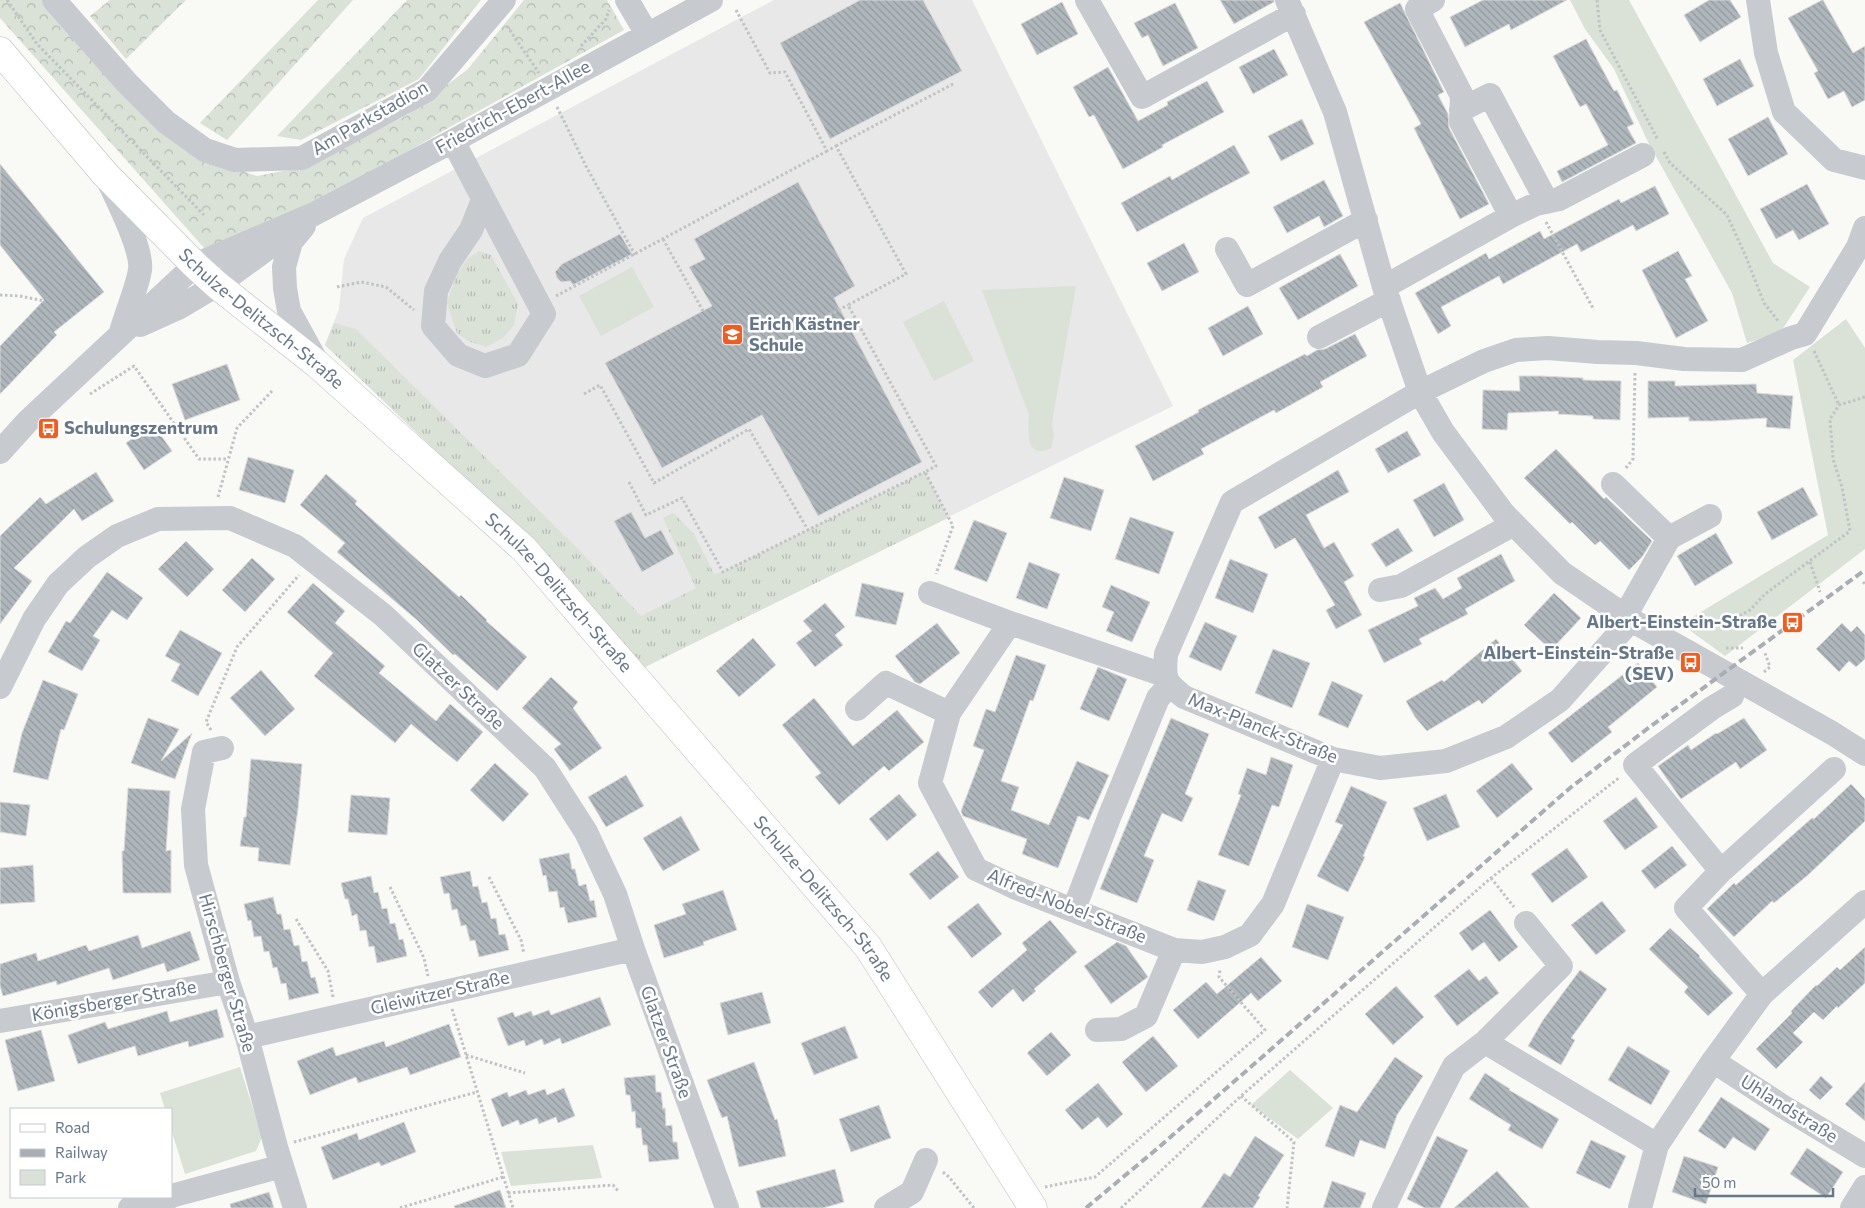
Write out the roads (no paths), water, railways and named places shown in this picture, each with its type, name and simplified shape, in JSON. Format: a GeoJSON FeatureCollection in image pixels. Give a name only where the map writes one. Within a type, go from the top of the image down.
{"type":"FeatureCollection","features":[{"type":"Feature","properties":{"kind":"main road","name":"Schulze-Delitzsch-Straße"},"geometry":{"type":"LineString","coordinates":[[0,51],[105,174],[195,265],[317,364],[524,549],[868,948],[1038,1197]]}},
{"type":"Feature","properties":{"kind":"street","name":"Am Parkstadion"},"geometry":{"type":"LineString","coordinates":[[54,0],[126,83],[166,122],[205,150],[235,160],[302,158],[427,90],[499,5]]}},
{"type":"Feature","properties":{"kind":"street","name":"Friedrich-Ebert-Allee"},"geometry":{"type":"LineString","coordinates":[[314,214],[453,141],[711,0]]}},
{"type":"Feature","properties":{"kind":"street"},"geometry":{"type":"LineString","coordinates":[[1087,0],[1142,97],[1290,7],[1335,112],[1386,293],[1420,392],[1443,432],[1504,513],[1562,573],[1628,618],[1832,733],[1865,754]]}},
{"type":"Feature","properties":{"kind":"street"},"geometry":{"type":"LineString","coordinates":[[1433,0],[1416,9],[1462,96],[1461,122],[1512,216]]}},
{"type":"Feature","properties":{"kind":"street"},"geometry":{"type":"LineString","coordinates":[[1758,0],[1766,54],[1784,112],[1834,160],[1865,168]]}},
{"type":"Feature","properties":{"kind":"street"},"geometry":{"type":"LineString","coordinates":[[619,3],[647,34]]}},
{"type":"Feature","properties":{"kind":"street"},"geometry":{"type":"LineString","coordinates":[[1461,110],[1490,95],[1541,203]]}},
{"type":"Feature","properties":{"kind":"street"},"geometry":{"type":"LineString","coordinates":[[453,141],[544,314],[518,355],[485,366],[458,355],[433,326],[436,291],[450,261],[471,230],[483,200]]}},
{"type":"Feature","properties":{"kind":"street"},"geometry":{"type":"LineString","coordinates":[[1319,337],[1386,293],[1512,216],[1541,203],[1558,199],[1643,155]]}},
{"type":"Feature","properties":{"kind":"street"},"geometry":{"type":"LineString","coordinates":[[105,174],[131,234],[138,254],[140,269],[120,334]]}},
{"type":"Feature","properties":{"kind":"street"},"geometry":{"type":"LineString","coordinates":[[120,334],[180,307],[218,285],[314,214]]}},
{"type":"Feature","properties":{"kind":"street"},"geometry":{"type":"LineString","coordinates":[[0,452],[28,421],[195,265],[314,214]]}},
{"type":"Feature","properties":{"kind":"street"},"geometry":{"type":"LineString","coordinates":[[314,214],[291,242],[284,267],[289,311],[317,364]]}},
{"type":"Feature","properties":{"kind":"street"},"geometry":{"type":"LineString","coordinates":[[1227,249],[1247,285],[1366,220]]}},
{"type":"Feature","properties":{"kind":"street"},"geometry":{"type":"LineString","coordinates":[[1074,909],[1110,815],[1167,680],[1166,654],[1232,502],[1420,392],[1484,361],[1516,350],[1548,348],[1636,353],[1684,359],[1742,360],[1798,336],[1858,247],[1865,228]]}},
{"type":"Feature","properties":{"kind":"street"},"geometry":{"type":"LineString","coordinates":[[1613,484],[1669,538]]}},
{"type":"Feature","properties":{"kind":"street"},"geometry":{"type":"LineString","coordinates":[[1628,618],[1669,538],[1710,516]]}},
{"type":"Feature","properties":{"kind":"street","name":"Glatzer Straße"},"geometry":{"type":"LineString","coordinates":[[0,687],[34,619],[58,584],[87,557],[117,536],[158,520],[230,518],[295,546],[383,615],[545,768],[586,832],[615,894],[632,949],[727,1208]]}},
{"type":"Feature","properties":{"kind":"street"},"geometry":{"type":"LineString","coordinates":[[1380,590],[1401,586],[1514,524]]}},
{"type":"Feature","properties":{"kind":"street"},"geometry":{"type":"LineString","coordinates":[[930,593],[1167,680]]}},
{"type":"Feature","properties":{"kind":"street","name":"Max-Planck-Straße"},"geometry":{"type":"LineString","coordinates":[[1167,680],[1184,697],[1333,759],[1380,768],[1446,761],[1506,737],[1560,700],[1628,618]]}},
{"type":"Feature","properties":{"kind":"street","name":"Alfred-Nobel-Straße"},"geometry":{"type":"LineString","coordinates":[[1010,623],[949,713],[930,783],[976,869],[1014,887],[1074,909],[1174,950],[1202,952],[1225,947],[1250,934],[1273,904],[1333,759]]}},
{"type":"Feature","properties":{"kind":"street"},"geometry":{"type":"LineString","coordinates":[[857,709],[886,684],[949,713]]}},
{"type":"Feature","properties":{"kind":"street"},"geometry":{"type":"LineString","coordinates":[[1720,871],[1635,765],[1712,708],[1732,696]]}},
{"type":"Feature","properties":{"kind":"street","name":"Hirschberger Straße"},"geometry":{"type":"LineString","coordinates":[[222,748],[204,752],[193,809],[196,865],[228,982],[247,1037],[295,1208]]}},
{"type":"Feature","properties":{"kind":"street"},"geometry":{"type":"LineString","coordinates":[[1762,994],[1686,908],[1720,871],[1834,769]]}},
{"type":"Feature","properties":{"kind":"street"},"geometry":{"type":"LineString","coordinates":[[1640,1208],[1657,1145],[1713,1061],[1762,994],[1865,902]]}},
{"type":"Feature","properties":{"kind":"street"},"geometry":{"type":"LineString","coordinates":[[1384,1208],[1454,1066],[1485,1042],[1561,966],[1526,923]]}},
{"type":"Feature","properties":{"kind":"street","name":"Gleiwitzer Straße"},"geometry":{"type":"LineString","coordinates":[[247,1037],[632,949]]}},
{"type":"Feature","properties":{"kind":"street"},"geometry":{"type":"LineString","coordinates":[[1097,1030],[1121,1028],[1146,1016],[1174,950]]}},
{"type":"Feature","properties":{"kind":"street","name":"Königsberger Straße"},"geometry":{"type":"LineString","coordinates":[[0,1021],[228,982]]}},
{"type":"Feature","properties":{"kind":"street"},"geometry":{"type":"LineString","coordinates":[[1485,1042],[1657,1145]]}},
{"type":"Feature","properties":{"kind":"street","name":"Uhlandstraße"},"geometry":{"type":"LineString","coordinates":[[1713,1061],[1782,1106],[1865,1156]]}},
{"type":"Feature","properties":{"kind":"street"},"geometry":{"type":"LineString","coordinates":[[172,1197],[279,1156]]}},
{"type":"Feature","properties":{"kind":"street"},"geometry":{"type":"LineString","coordinates":[[886,1208],[912,1192],[926,1160]]}},
{"type":"Feature","properties":{"kind":"street"},"geometry":{"type":"LineString","coordinates":[[1852,1208],[1865,1187]]}},
{"type":"Feature","properties":{"kind":"street"},"geometry":{"type":"LineString","coordinates":[[130,1208],[167,1198]]}},
{"type":"Feature","properties":{"kind":"railway"},"geometry":{"type":"LineString","coordinates":[[1086,1208],[1158,1148],[1570,788],[1647,729],[1865,570]]}},
{"type":"Feature","properties":{"kind":"place","name":"Erich Kästner Schule"},"geometry":{"type":"Point","coordinates":[733,334]}},
{"type":"Feature","properties":{"kind":"place","name":"Schulungszentrum"},"geometry":{"type":"Point","coordinates":[48,428]}},
{"type":"Feature","properties":{"kind":"place","name":"Albert-Einstein-Straße"},"geometry":{"type":"Point","coordinates":[1793,622]}},
{"type":"Feature","properties":{"kind":"place","name":"Albert-Einstein-Straße (SEV)"},"geometry":{"type":"Point","coordinates":[1690,663]}}]}
